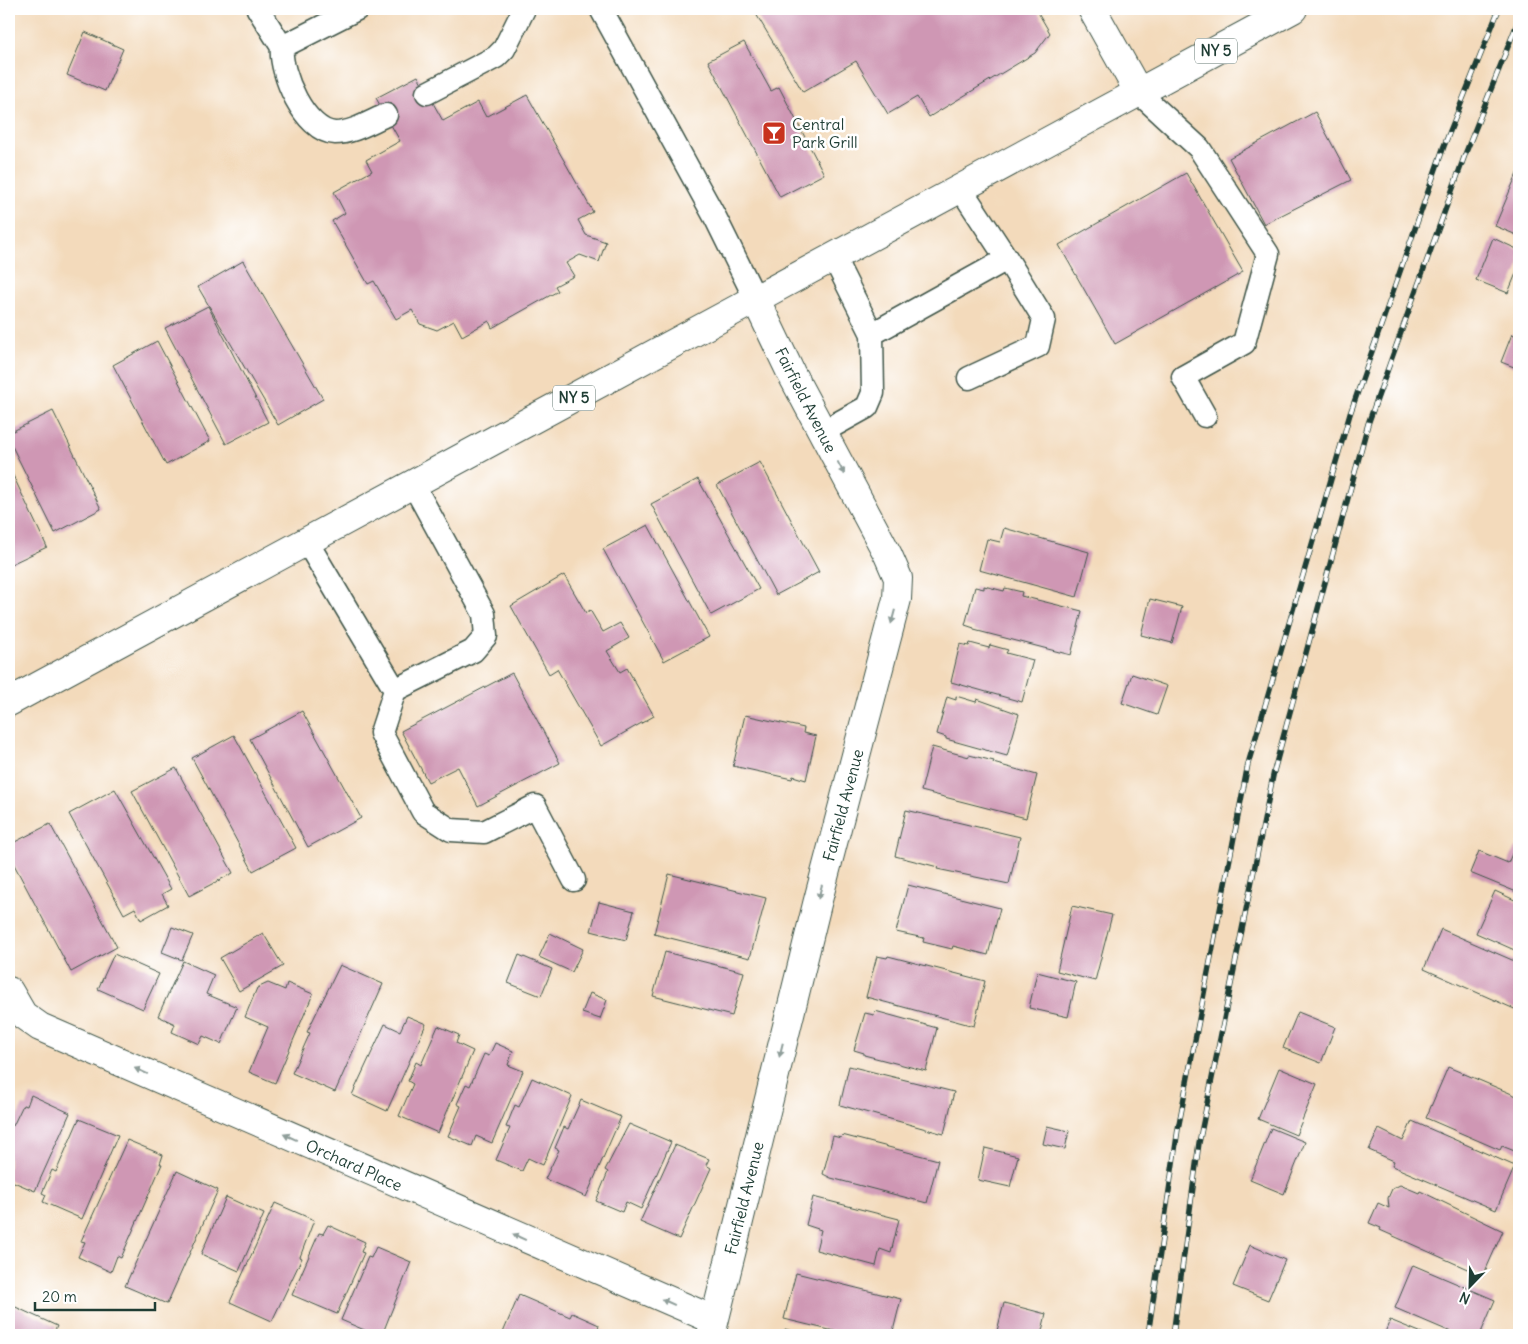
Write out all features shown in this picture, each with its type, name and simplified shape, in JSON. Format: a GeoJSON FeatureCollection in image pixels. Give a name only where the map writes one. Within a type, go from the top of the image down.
{"type":"FeatureCollection","features":[{"type":"Feature","properties":{"kind":"street"},"geometry":{"type":"LineString","coordinates":[[1092,9],[1139,93]]}},
{"type":"Feature","properties":{"kind":"street","name":"NY 5"},"geometry":{"type":"LineString","coordinates":[[9,702],[1293,9]]}},
{"type":"Feature","properties":{"kind":"street","name":"Fairfield Avenue"},"geometry":{"type":"LineString","coordinates":[[712,1328],[817,904],[897,599],[898,578],[756,300]]}},
{"type":"Feature","properties":{"kind":"street","name":"Orchard Place"},"geometry":{"type":"LineString","coordinates":[[9,991],[23,1015],[40,1027],[712,1328]]}},
{"type":"Feature","properties":{"kind":"lane"},"geometry":{"type":"LineString","coordinates":[[258,9],[282,47],[281,60],[294,97],[317,126],[333,133],[350,130],[386,115]]}},
{"type":"Feature","properties":{"kind":"lane"},"geometry":{"type":"LineString","coordinates":[[282,47],[357,9]]}},
{"type":"Feature","properties":{"kind":"lane"},"geometry":{"type":"LineString","coordinates":[[427,93],[496,58],[504,50],[524,9]]}},
{"type":"Feature","properties":{"kind":"lane"},"geometry":{"type":"LineString","coordinates":[[601,9],[711,211],[756,300]]}},
{"type":"Feature","properties":{"kind":"lane"},"geometry":{"type":"LineString","coordinates":[[1139,93],[1199,148],[1268,254],[1244,343],[1183,377],[1205,416]]}},
{"type":"Feature","properties":{"kind":"lane"},"geometry":{"type":"LineString","coordinates":[[961,189],[1044,319],[1038,346],[969,378]]}},
{"type":"Feature","properties":{"kind":"lane"},"geometry":{"type":"LineString","coordinates":[[822,432],[868,407],[873,393],[872,334],[834,258]]}},
{"type":"Feature","properties":{"kind":"lane"},"geometry":{"type":"LineString","coordinates":[[872,334],[1007,259]]}},
{"type":"Feature","properties":{"kind":"lane"},"geometry":{"type":"LineString","coordinates":[[413,484],[484,614],[486,636],[473,651],[394,690],[381,733],[423,812],[451,830],[484,832],[535,806],[574,880]]}},
{"type":"Feature","properties":{"kind":"lane"},"geometry":{"type":"LineString","coordinates":[[306,542],[394,690]]}},
{"type":"Feature","properties":{"kind":"building"},"geometry":{"type":"Polygon","coordinates":[[[753,9],[1036,9],[1050,33],[1035,53],[929,117],[917,97],[888,114],[856,61],[803,92],[753,9]]]}},
{"type":"Feature","properties":{"kind":"building"},"geometry":{"type":"Polygon","coordinates":[[[85,32],[123,49],[105,91],[67,75],[85,32]]]}},
{"type":"Feature","properties":{"kind":"building","name":"Central Park Grill"},"geometry":{"type":"Polygon","coordinates":[[[744,42],[771,91],[779,87],[824,174],[780,197],[708,61],[744,42]]]}},
{"type":"Feature","properties":{"kind":"building"},"geometry":{"type":"Polygon","coordinates":[[[418,76],[443,121],[478,102],[486,117],[527,95],[593,212],[578,220],[586,235],[606,242],[599,262],[580,255],[566,263],[574,276],[555,286],[558,291],[492,328],[489,321],[462,336],[454,321],[437,330],[420,324],[412,310],[396,319],[374,281],[368,284],[332,221],[345,213],[334,192],[372,171],[366,160],[400,141],[376,98],[418,76]]]}},
{"type":"Feature","properties":{"kind":"building"},"geometry":{"type":"Polygon","coordinates":[[[1315,112],[1351,180],[1264,224],[1229,158],[1315,112]]]}},
{"type":"Feature","properties":{"kind":"building"},"geometry":{"type":"Polygon","coordinates":[[[1519,169],[1519,236],[1495,226],[1519,169]]]}},
{"type":"Feature","properties":{"kind":"building"},"geometry":{"type":"Polygon","coordinates":[[[1186,173],[1243,272],[1115,344],[1059,245],[1186,173]]]}},
{"type":"Feature","properties":{"kind":"building"},"geometry":{"type":"Polygon","coordinates":[[[1493,238],[1519,250],[1519,266],[1508,293],[1476,280],[1493,238]]]}},
{"type":"Feature","properties":{"kind":"building"},"geometry":{"type":"Polygon","coordinates":[[[243,261],[323,399],[278,425],[198,287],[243,261]]]}},
{"type":"Feature","properties":{"kind":"building"},"geometry":{"type":"Polygon","coordinates":[[[208,306],[268,422],[226,444],[165,328],[208,306]]]}},
{"type":"Feature","properties":{"kind":"building"},"geometry":{"type":"Polygon","coordinates":[[[1512,334],[1519,337],[1519,369],[1501,362],[1512,334]]]}},
{"type":"Feature","properties":{"kind":"building"},"geometry":{"type":"Polygon","coordinates":[[[157,341],[210,441],[166,465],[113,365],[157,341]]]}},
{"type":"Feature","properties":{"kind":"building"},"geometry":{"type":"Polygon","coordinates":[[[53,411],[101,509],[55,533],[9,440],[9,433],[53,411]]]}},
{"type":"Feature","properties":{"kind":"building"},"geometry":{"type":"Polygon","coordinates":[[[760,462],[819,572],[776,595],[717,485],[760,462]]]}},
{"type":"Feature","properties":{"kind":"building"},"geometry":{"type":"Polygon","coordinates":[[[9,467],[47,547],[9,565],[9,467]]]}},
{"type":"Feature","properties":{"kind":"building"},"geometry":{"type":"Polygon","coordinates":[[[698,479],[759,589],[711,615],[651,504],[698,479]]]}},
{"type":"Feature","properties":{"kind":"building"},"geometry":{"type":"Polygon","coordinates":[[[648,525],[709,637],[664,661],[603,549],[648,525]]]}},
{"type":"Feature","properties":{"kind":"building"},"geometry":{"type":"Polygon","coordinates":[[[1004,528],[1089,552],[1077,597],[979,570],[987,539],[1000,542],[1004,528]]]}},
{"type":"Feature","properties":{"kind":"building"},"geometry":{"type":"Polygon","coordinates":[[[564,575],[586,613],[590,610],[603,632],[620,623],[629,638],[607,651],[620,672],[627,668],[654,716],[601,746],[557,669],[549,674],[511,606],[564,575]]]}},
{"type":"Feature","properties":{"kind":"building"},"geometry":{"type":"Polygon","coordinates":[[[984,586],[1004,591],[1005,588],[1022,592],[1021,596],[1082,611],[1071,655],[974,630],[974,628],[965,625],[975,587],[984,589],[984,586]]]}},
{"type":"Feature","properties":{"kind":"building"},"geometry":{"type":"Polygon","coordinates":[[[1150,599],[1182,607],[1172,643],[1141,635],[1150,599]]]}},
{"type":"Feature","properties":{"kind":"building"},"geometry":{"type":"Polygon","coordinates":[[[970,643],[989,648],[990,645],[1008,650],[1006,653],[1033,660],[1022,702],[951,682],[960,644],[969,646],[970,643]]]}},
{"type":"Feature","properties":{"kind":"building"},"geometry":{"type":"Polygon","coordinates":[[[512,673],[560,763],[478,806],[458,767],[428,782],[401,731],[512,673]]]}},
{"type":"Feature","properties":{"kind":"building"},"geometry":{"type":"Polygon","coordinates":[[[1132,674],[1167,686],[1157,715],[1122,703],[1132,674]]]}},
{"type":"Feature","properties":{"kind":"building"},"geometry":{"type":"Polygon","coordinates":[[[956,696],[976,702],[977,699],[1019,714],[1007,756],[946,739],[946,737],[937,734],[947,697],[956,700],[956,696]]]}},
{"type":"Feature","properties":{"kind":"building"},"geometry":{"type":"Polygon","coordinates":[[[302,711],[361,818],[308,847],[250,739],[302,711]]]}},
{"type":"Feature","properties":{"kind":"building"},"geometry":{"type":"Polygon","coordinates":[[[745,715],[804,728],[803,733],[816,736],[806,780],[793,776],[792,779],[733,766],[745,715]]]}},
{"type":"Feature","properties":{"kind":"building"},"geometry":{"type":"Polygon","coordinates":[[[234,735],[296,848],[253,871],[192,758],[234,735]]]}},
{"type":"Feature","properties":{"kind":"building"},"geometry":{"type":"Polygon","coordinates":[[[932,747],[969,757],[969,755],[994,761],[993,763],[1037,775],[1026,818],[921,791],[932,747]]]}},
{"type":"Feature","properties":{"kind":"building"},"geometry":{"type":"Polygon","coordinates":[[[176,768],[233,873],[189,896],[132,791],[176,768]]]}},
{"type":"Feature","properties":{"kind":"building"},"geometry":{"type":"Polygon","coordinates":[[[115,789],[171,889],[162,894],[168,905],[141,920],[135,908],[124,914],[69,814],[115,789]]]}},
{"type":"Feature","properties":{"kind":"building"},"geometry":{"type":"Polygon","coordinates":[[[906,810],[1020,837],[1009,884],[937,869],[938,867],[895,856],[906,810]]]}},
{"type":"Feature","properties":{"kind":"building"},"geometry":{"type":"Polygon","coordinates":[[[50,824],[117,947],[71,972],[9,855],[9,845],[50,824]]]}},
{"type":"Feature","properties":{"kind":"building"},"geometry":{"type":"Polygon","coordinates":[[[1515,847],[1519,849],[1519,893],[1470,873],[1479,851],[1508,863],[1515,847]]]}},
{"type":"Feature","properties":{"kind":"building"},"geometry":{"type":"Polygon","coordinates":[[[669,874],[766,898],[750,958],[654,934],[669,874]]]}},
{"type":"Feature","properties":{"kind":"building"},"geometry":{"type":"Polygon","coordinates":[[[908,885],[1000,908],[988,955],[953,946],[952,949],[923,942],[924,938],[896,932],[908,885]]]}},
{"type":"Feature","properties":{"kind":"building"},"geometry":{"type":"Polygon","coordinates":[[[1495,891],[1519,902],[1519,952],[1476,933],[1495,891]]]}},
{"type":"Feature","properties":{"kind":"building"},"geometry":{"type":"Polygon","coordinates":[[[599,902],[634,911],[626,940],[591,931],[599,902]]]}},
{"type":"Feature","properties":{"kind":"building"},"geometry":{"type":"Polygon","coordinates":[[[1072,906],[1112,915],[1095,981],[1057,971],[1072,906]]]}},
{"type":"Feature","properties":{"kind":"building"},"geometry":{"type":"Polygon","coordinates":[[[172,927],[193,935],[182,960],[162,952],[172,927]]]}},
{"type":"Feature","properties":{"kind":"building"},"geometry":{"type":"Polygon","coordinates":[[[1441,929],[1519,963],[1519,1011],[1424,969],[1441,929]]]}},
{"type":"Feature","properties":{"kind":"building"},"geometry":{"type":"Polygon","coordinates":[[[263,933],[283,966],[239,991],[220,958],[263,933]]]}},
{"type":"Feature","properties":{"kind":"building"},"geometry":{"type":"Polygon","coordinates":[[[550,933],[583,949],[572,972],[539,957],[550,933]]]}},
{"type":"Feature","properties":{"kind":"building"},"geometry":{"type":"Polygon","coordinates":[[[665,952],[744,972],[732,1016],[653,996],[665,952]]]}},
{"type":"Feature","properties":{"kind":"building"},"geometry":{"type":"Polygon","coordinates":[[[114,954],[159,974],[143,1009],[98,989],[114,954]]]}},
{"type":"Feature","properties":{"kind":"building"},"geometry":{"type":"Polygon","coordinates":[[[519,955],[552,969],[541,996],[508,983],[519,955]]]}},
{"type":"Feature","properties":{"kind":"building"},"geometry":{"type":"Polygon","coordinates":[[[877,956],[887,958],[888,956],[985,981],[974,1026],[866,997],[877,956]]]}},
{"type":"Feature","properties":{"kind":"building"},"geometry":{"type":"Polygon","coordinates":[[[183,961],[214,975],[206,994],[237,1007],[221,1044],[203,1036],[199,1044],[172,1032],[175,1024],[158,1016],[183,961]]]}},
{"type":"Feature","properties":{"kind":"building"},"geometry":{"type":"Polygon","coordinates":[[[340,965],[383,984],[335,1092],[292,1073],[310,1033],[307,1032],[340,965]]]}},
{"type":"Feature","properties":{"kind":"building"},"geometry":{"type":"Polygon","coordinates":[[[1037,972],[1076,982],[1068,1017],[1029,1008],[1037,972]]]}},
{"type":"Feature","properties":{"kind":"building"},"geometry":{"type":"Polygon","coordinates":[[[268,983],[285,990],[287,983],[313,994],[275,1083],[249,1072],[268,1027],[245,1017],[257,988],[268,983]]]}},
{"type":"Feature","properties":{"kind":"building"},"geometry":{"type":"Polygon","coordinates":[[[590,993],[607,1000],[600,1019],[582,1013],[590,993]]]}},
{"type":"Feature","properties":{"kind":"building"},"geometry":{"type":"Polygon","coordinates":[[[875,1011],[937,1028],[926,1071],[864,1055],[864,1053],[854,1050],[865,1013],[874,1015],[875,1011]]]}},
{"type":"Feature","properties":{"kind":"building"},"geometry":{"type":"Polygon","coordinates":[[[1298,1012],[1335,1027],[1321,1063],[1283,1048],[1298,1012]]]}},
{"type":"Feature","properties":{"kind":"building"},"geometry":{"type":"Polygon","coordinates":[[[407,1016],[426,1024],[387,1111],[352,1095],[385,1024],[400,1031],[407,1016]]]}},
{"type":"Feature","properties":{"kind":"building"},"geometry":{"type":"Polygon","coordinates":[[[438,1026],[459,1035],[456,1043],[473,1051],[438,1133],[399,1116],[413,1084],[408,1081],[416,1062],[421,1065],[438,1026]]]}},
{"type":"Feature","properties":{"kind":"building"},"geometry":{"type":"Polygon","coordinates":[[[495,1043],[513,1051],[508,1065],[523,1071],[492,1143],[476,1136],[472,1146],[448,1136],[461,1106],[457,1104],[466,1084],[470,1086],[484,1054],[489,1056],[495,1043]]]}},
{"type":"Feature","properties":{"kind":"building"},"geometry":{"type":"Polygon","coordinates":[[[849,1066],[954,1092],[944,1134],[840,1105],[849,1066]]]}},
{"type":"Feature","properties":{"kind":"building"},"geometry":{"type":"Polygon","coordinates":[[[1448,1067],[1519,1097],[1519,1147],[1517,1152],[1502,1146],[1500,1150],[1426,1118],[1448,1067]]]}},
{"type":"Feature","properties":{"kind":"building"},"geometry":{"type":"Polygon","coordinates":[[[1279,1068],[1317,1084],[1296,1135],[1258,1119],[1279,1068]]]}},
{"type":"Feature","properties":{"kind":"building"},"geometry":{"type":"Polygon","coordinates":[[[532,1078],[572,1096],[543,1165],[528,1158],[522,1171],[496,1160],[510,1128],[506,1127],[515,1105],[519,1107],[532,1078]]]}},
{"type":"Feature","properties":{"kind":"building"},"geometry":{"type":"Polygon","coordinates":[[[31,1095],[70,1113],[35,1191],[9,1180],[9,1125],[13,1126],[23,1105],[27,1106],[31,1095]]]}},
{"type":"Feature","properties":{"kind":"building"},"geometry":{"type":"Polygon","coordinates":[[[581,1100],[621,1117],[586,1197],[545,1179],[559,1150],[555,1148],[564,1127],[568,1129],[581,1100]]]}},
{"type":"Feature","properties":{"kind":"building"},"geometry":{"type":"Polygon","coordinates":[[[79,1119],[118,1135],[82,1219],[43,1202],[46,1195],[42,1193],[52,1170],[56,1172],[79,1119]]]}},
{"type":"Feature","properties":{"kind":"building"},"geometry":{"type":"Polygon","coordinates":[[[1412,1121],[1515,1166],[1496,1210],[1392,1166],[1394,1161],[1369,1150],[1379,1129],[1403,1141],[1412,1121]]]}},
{"type":"Feature","properties":{"kind":"building"},"geometry":{"type":"Polygon","coordinates":[[[629,1124],[671,1142],[641,1209],[626,1202],[622,1212],[596,1201],[608,1172],[605,1170],[629,1124]]]}},
{"type":"Feature","properties":{"kind":"building"},"geometry":{"type":"Polygon","coordinates":[[[1047,1126],[1069,1131],[1065,1149],[1043,1144],[1047,1126]]]}},
{"type":"Feature","properties":{"kind":"building"},"geometry":{"type":"Polygon","coordinates":[[[1271,1128],[1305,1142],[1284,1194],[1250,1180],[1271,1128]]]}},
{"type":"Feature","properties":{"kind":"building"},"geometry":{"type":"Polygon","coordinates":[[[842,1135],[938,1160],[927,1203],[831,1178],[823,1174],[833,1136],[841,1138],[842,1135]]]}},
{"type":"Feature","properties":{"kind":"building"},"geometry":{"type":"Polygon","coordinates":[[[127,1140],[163,1155],[160,1164],[162,1164],[121,1258],[117,1256],[111,1272],[78,1257],[85,1242],[81,1241],[127,1140]]]}},
{"type":"Feature","properties":{"kind":"building"},"geometry":{"type":"Polygon","coordinates":[[[675,1145],[709,1159],[706,1165],[711,1168],[679,1239],[640,1222],[675,1145]]]}},
{"type":"Feature","properties":{"kind":"building"},"geometry":{"type":"Polygon","coordinates":[[[985,1148],[1018,1156],[1010,1187],[978,1180],[985,1148]]]}},
{"type":"Feature","properties":{"kind":"building"},"geometry":{"type":"Polygon","coordinates":[[[177,1171],[218,1190],[167,1304],[125,1286],[177,1171]]]}},
{"type":"Feature","properties":{"kind":"building"},"geometry":{"type":"Polygon","coordinates":[[[1400,1185],[1419,1193],[1420,1191],[1503,1231],[1483,1276],[1380,1230],[1381,1228],[1369,1223],[1378,1203],[1389,1208],[1388,1198],[1392,1189],[1400,1185]]]}},
{"type":"Feature","properties":{"kind":"building"},"geometry":{"type":"Polygon","coordinates":[[[226,1197],[264,1214],[239,1271],[201,1254],[226,1197]]]}},
{"type":"Feature","properties":{"kind":"building"},"geometry":{"type":"Polygon","coordinates":[[[813,1197],[899,1219],[891,1253],[880,1249],[876,1266],[816,1250],[821,1230],[806,1225],[813,1197]]]}},
{"type":"Feature","properties":{"kind":"building"},"geometry":{"type":"Polygon","coordinates":[[[275,1203],[314,1220],[300,1257],[302,1258],[272,1321],[230,1302],[275,1203]]]}},
{"type":"Feature","properties":{"kind":"building"},"geometry":{"type":"Polygon","coordinates":[[[328,1225],[365,1242],[361,1252],[364,1253],[337,1314],[292,1295],[319,1233],[323,1234],[328,1225]]]}},
{"type":"Feature","properties":{"kind":"building"},"geometry":{"type":"Polygon","coordinates":[[[1250,1245],[1285,1260],[1268,1300],[1233,1286],[1250,1245]]]}},
{"type":"Feature","properties":{"kind":"building"},"geometry":{"type":"Polygon","coordinates":[[[376,1247],[411,1262],[382,1335],[376,1335],[341,1320],[368,1257],[371,1258],[376,1247]]]}},
{"type":"Feature","properties":{"kind":"building"},"geometry":{"type":"Polygon","coordinates":[[[1413,1265],[1495,1300],[1480,1335],[1458,1335],[1395,1308],[1413,1265]]]}},
{"type":"Feature","properties":{"kind":"building"},"geometry":{"type":"Polygon","coordinates":[[[796,1273],[901,1299],[892,1335],[850,1335],[784,1319],[796,1273]]]}},
{"type":"Feature","properties":{"kind":"building"},"geometry":{"type":"Polygon","coordinates":[[[519,1295],[570,1317],[572,1313],[599,1325],[598,1329],[613,1335],[502,1335],[519,1295]]]}},
{"type":"Feature","properties":{"kind":"building"},"geometry":{"type":"Polygon","coordinates":[[[1004,1303],[1046,1314],[1041,1335],[996,1335],[1004,1303]]]}},
{"type":"Feature","properties":{"kind":"building"},"geometry":{"type":"Polygon","coordinates":[[[9,1304],[57,1326],[53,1335],[9,1335],[9,1304]]]}},
{"type":"Feature","properties":{"kind":"building"},"geometry":{"type":"Polygon","coordinates":[[[1390,1320],[1427,1335],[1384,1335],[1390,1320]]]}},
{"type":"Feature","properties":{"kind":"building"},"geometry":{"type":"Polygon","coordinates":[[[785,1329],[806,1335],[784,1335],[785,1329]]]}},
{"type":"Feature","properties":{"kind":"railway"},"geometry":{"type":"LineString","coordinates":[[1148,1335],[1178,1129],[1248,764],[1350,414],[1444,146],[1499,9]]}},
{"type":"Feature","properties":{"kind":"railway"},"geometry":{"type":"LineString","coordinates":[[1173,1335],[1199,1143],[1274,771],[1368,424],[1466,152],[1519,19]]}},
{"type":"Feature","properties":{"kind":"place","name":"Central Park Grill"},"geometry":{"type":"Point","coordinates":[774,133]}}]}
